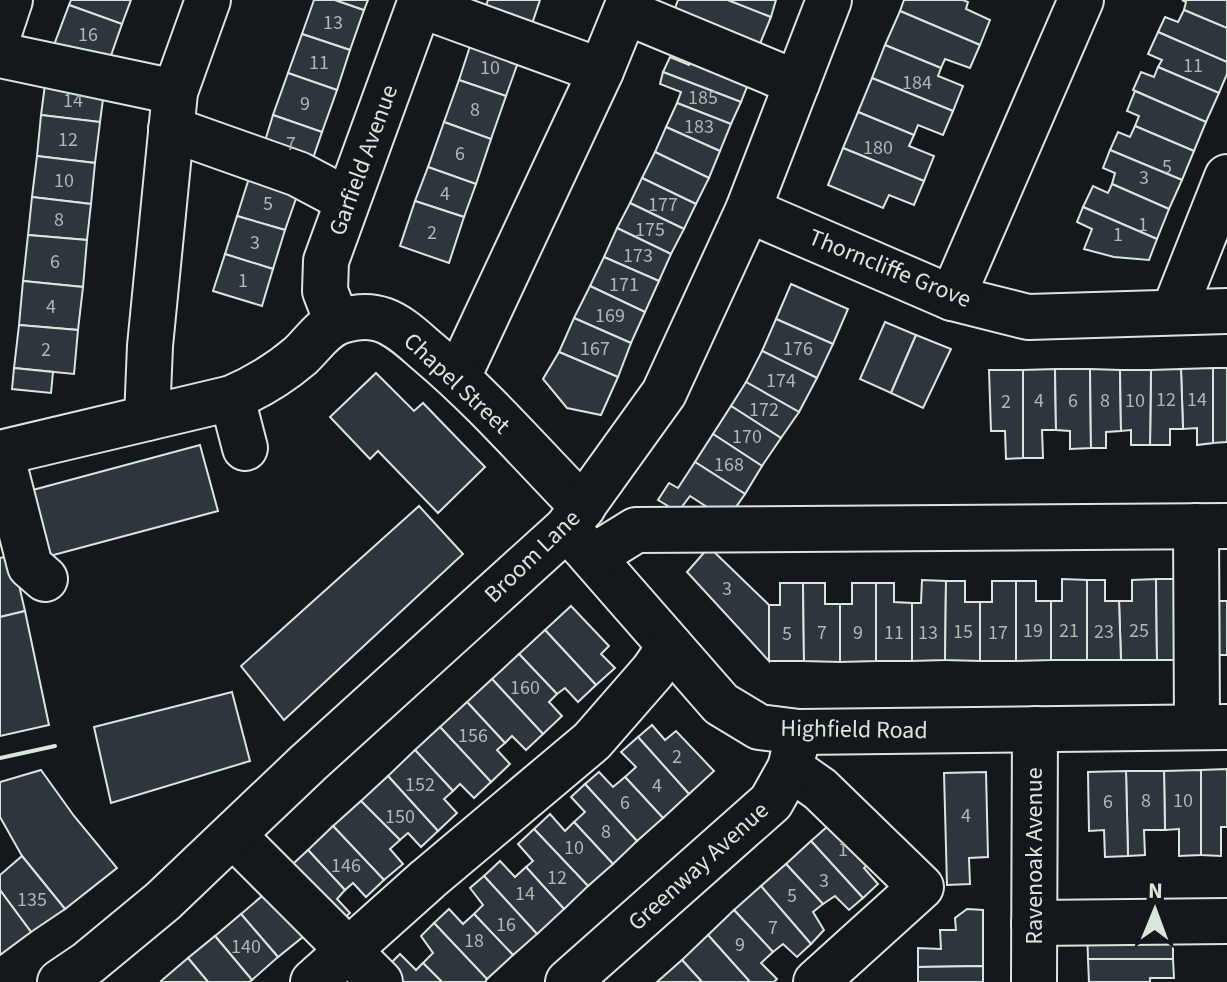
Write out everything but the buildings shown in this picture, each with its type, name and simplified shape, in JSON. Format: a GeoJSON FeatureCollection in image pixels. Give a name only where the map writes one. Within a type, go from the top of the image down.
{"type":"FeatureCollection","features":[{"type":"Feature","properties":{"kind":"street"},"geometry":{"type":"LineString","coordinates":[[0,30],[10,0]]}},
{"type":"Feature","properties":{"kind":"street"},"geometry":{"type":"LineString","coordinates":[[147,418],[150,346],[173,110],[208,0]]}},
{"type":"Feature","properties":{"kind":"street","name":"Broom Lane"},"geometry":{"type":"LineString","coordinates":[[60,982],[163,901],[233,835],[581,531],[664,393],[748,210],[829,0]]}},
{"type":"Feature","properties":{"kind":"street"},"geometry":{"type":"LineString","coordinates":[[952,298],[1081,0]]}},
{"type":"Feature","properties":{"kind":"street"},"geometry":{"type":"LineString","coordinates":[[421,2],[601,71]]}},
{"type":"Feature","properties":{"kind":"street","name":"Garfield Avenue"},"geometry":{"type":"LineString","coordinates":[[337,322],[325,291],[326,261],[421,2]]}},
{"type":"Feature","properties":{"kind":"street"},"geometry":{"type":"LineString","coordinates":[[458,377],[601,71],[628,6],[797,83]]}},
{"type":"Feature","properties":{"kind":"street"},"geometry":{"type":"LineString","coordinates":[[0,55],[173,110],[347,200]]}},
{"type":"Feature","properties":{"kind":"street"},"geometry":{"type":"LineString","coordinates":[[1174,311],[1227,177]]}},
{"type":"Feature","properties":{"kind":"street","name":"Thorncliffe Grove"},"geometry":{"type":"LineString","coordinates":[[748,210],[952,298],[1028,317],[1227,311]]}},
{"type":"Feature","properties":{"kind":"street","name":"Chapel Street"},"geometry":{"type":"LineString","coordinates":[[337,322],[360,317],[382,319],[402,331],[458,377],[581,531]]}},
{"type":"Feature","properties":{"kind":"street"},"geometry":{"type":"LineString","coordinates":[[45,579],[30,566],[0,453],[232,398],[259,386],[285,368],[318,335],[337,322]]}},
{"type":"Feature","properties":{"kind":"street"},"geometry":{"type":"LineString","coordinates":[[232,398],[245,448]]}},
{"type":"Feature","properties":{"kind":"street"},"geometry":{"type":"LineString","coordinates":[[581,531],[1212,526],[1212,727]]}},
{"type":"Feature","properties":{"kind":"street","name":"Highfield Road"},"geometry":{"type":"LineString","coordinates":[[581,531],[670,646],[721,704],[794,750],[1035,729],[1212,727]]}},
{"type":"Feature","properties":{"kind":"street"},"geometry":{"type":"LineString","coordinates":[[313,982],[428,879],[592,741],[653,671],[670,646]]}},
{"type":"Feature","properties":{"kind":"street","name":"Ravenoak Avenue"},"geometry":{"type":"LineString","coordinates":[[1034,982],[1035,729]]}},
{"type":"Feature","properties":{"kind":"street"},"geometry":{"type":"LineString","coordinates":[[794,750],[820,789],[921,887],[816,982]]}},
{"type":"Feature","properties":{"kind":"street","name":"Greenway Avenue"},"geometry":{"type":"LineString","coordinates":[[568,982],[771,802],[794,750]]}},
{"type":"Feature","properties":{"kind":"street"},"geometry":{"type":"LineString","coordinates":[[233,835],[380,982]]}},
{"type":"Feature","properties":{"kind":"street"},"geometry":{"type":"LineString","coordinates":[[1034,923],[1227,921]]}},
{"type":"Feature","properties":{"kind":"wall"},"geometry":{"type":"LineString","coordinates":[[0,758],[55,746]]}}]}
